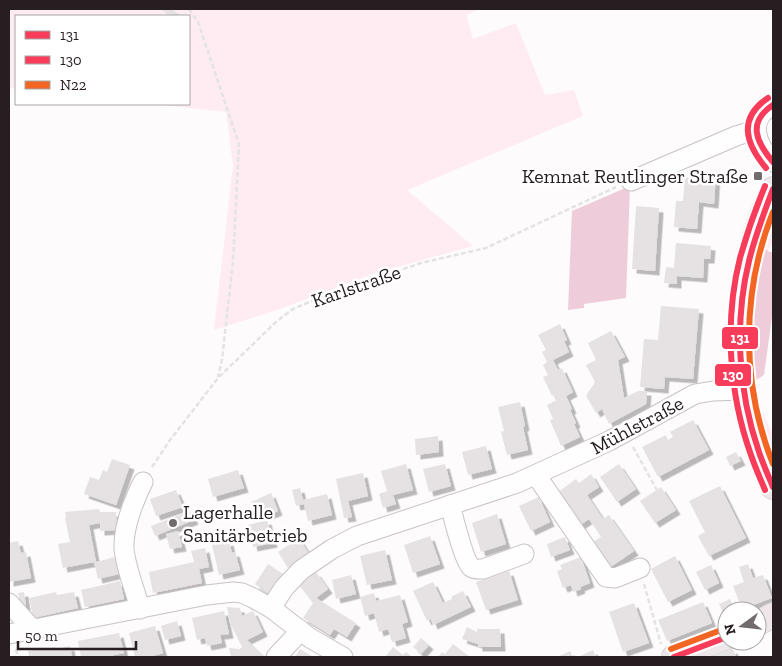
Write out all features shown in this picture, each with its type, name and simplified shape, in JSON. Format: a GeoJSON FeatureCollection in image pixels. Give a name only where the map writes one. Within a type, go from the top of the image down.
{"type":"FeatureCollection","features":[{"type":"Feature","properties":{"kind":"main road"},"geometry":{"type":"LineString","coordinates":[[773,189],[754,242],[744,282],[740,354],[743,390],[754,438],[773,488]]}},
{"type":"Feature","properties":{"kind":"main road"},"geometry":{"type":"LineString","coordinates":[[668,653],[717,639]]}},
{"type":"Feature","properties":{"kind":"street"},"geometry":{"type":"LineString","coordinates":[[773,105],[758,119],[756,130],[760,143],[773,162]]}},
{"type":"Feature","properties":{"kind":"street"},"geometry":{"type":"LineString","coordinates":[[631,181],[727,140],[756,130]]}},
{"type":"Feature","properties":{"kind":"street","name":"Mühlstraße"},"geometry":{"type":"LineString","coordinates":[[270,608],[287,584],[301,570],[332,549],[369,531],[499,490],[536,475],[625,433],[696,394],[713,391],[743,390]]}},
{"type":"Feature","properties":{"kind":"street"},"geometry":{"type":"LineString","coordinates":[[536,475],[606,577],[615,578],[640,568]]}},
{"type":"Feature","properties":{"kind":"street"},"geometry":{"type":"LineString","coordinates":[[140,609],[124,544],[134,500],[143,482]]}},
{"type":"Feature","properties":{"kind":"street"},"geometry":{"type":"LineString","coordinates":[[450,505],[466,559],[472,568],[483,568],[524,554]]}},
{"type":"Feature","properties":{"kind":"street"},"geometry":{"type":"LineString","coordinates":[[9,634],[207,595],[233,592],[242,593],[270,608],[332,652],[343,657]]}},
{"type":"Feature","properties":{"kind":"street"},"geometry":{"type":"LineString","coordinates":[[9,602],[32,630]]}},
{"type":"Feature","properties":{"kind":"street"},"geometry":{"type":"LineString","coordinates":[[276,657],[293,639],[299,629]]}},
{"type":"Feature","properties":{"kind":"path"},"geometry":{"type":"LineString","coordinates":[[189,9],[198,22],[239,144],[233,261],[222,360],[218,378]]}},
{"type":"Feature","properties":{"kind":"path","name":"Karlstraße"},"geometry":{"type":"LineString","coordinates":[[143,482],[170,440],[218,378],[277,321],[293,309],[321,297],[421,263],[486,248],[590,198],[631,181]]}},
{"type":"Feature","properties":{"kind":"path"},"geometry":{"type":"LineString","coordinates":[[625,433],[657,490]]}},
{"type":"Feature","properties":{"kind":"path"},"geometry":{"type":"LineString","coordinates":[[640,568],[668,653]]}},
{"type":"Feature","properties":{"kind":"shaded area"},"geometry":{"type":"Polygon","coordinates":[[[9,9],[480,9],[466,15],[473,39],[516,23],[545,95],[574,90],[583,116],[407,190],[473,246],[376,273],[277,310],[214,330],[233,165],[226,112],[162,105],[190,105],[190,15],[15,15],[15,89],[9,88],[9,9]]]}},
{"type":"Feature","properties":{"kind":"shaded area"},"geometry":{"type":"Polygon","coordinates":[[[630,186],[626,298],[584,304],[584,308],[568,310],[572,211],[630,186]]]}},
{"type":"Feature","properties":{"kind":"shaded area"},"geometry":{"type":"Polygon","coordinates":[[[773,214],[773,242],[768,251],[761,244],[773,214]]]}},
{"type":"Feature","properties":{"kind":"shaded area"},"geometry":{"type":"Polygon","coordinates":[[[761,244],[773,253],[773,309],[764,375],[750,384],[754,294],[761,244]]]}},
{"type":"Feature","properties":{"kind":"shaded area"},"geometry":{"type":"Polygon","coordinates":[[[750,384],[773,435],[773,456],[750,384]]]}},
{"type":"Feature","properties":{"kind":"building"},"geometry":{"type":"Polygon","coordinates":[[[162,9],[173,9],[178,15],[167,15],[162,9]]]}},
{"type":"Feature","properties":{"kind":"building"},"geometry":{"type":"Polygon","coordinates":[[[704,173],[716,174],[714,204],[699,202],[697,229],[674,227],[676,201],[683,201],[685,177],[703,179],[704,173]]]}},
{"type":"Feature","properties":{"kind":"building"},"geometry":{"type":"Polygon","coordinates":[[[636,206],[659,208],[655,271],[632,269],[636,206]]]}},
{"type":"Feature","properties":{"kind":"building"},"geometry":{"type":"Polygon","coordinates":[[[676,243],[711,246],[710,259],[704,259],[703,278],[677,276],[677,284],[664,283],[666,267],[674,268],[676,243]]]}},
{"type":"Feature","properties":{"kind":"building"},"geometry":{"type":"Polygon","coordinates":[[[661,306],[699,309],[693,379],[665,377],[664,389],[640,387],[644,339],[658,340],[661,306]]]}},
{"type":"Feature","properties":{"kind":"building"},"geometry":{"type":"Polygon","coordinates":[[[560,324],[567,340],[564,341],[569,352],[553,360],[558,370],[562,368],[573,392],[566,396],[580,437],[561,446],[550,420],[553,419],[547,405],[557,400],[554,394],[552,396],[543,377],[548,375],[543,365],[547,362],[542,352],[546,350],[538,335],[560,324]]]}},
{"type":"Feature","properties":{"kind":"building"},"geometry":{"type":"Polygon","coordinates":[[[611,331],[625,357],[618,360],[624,398],[638,391],[647,391],[646,404],[609,424],[602,409],[596,413],[586,396],[595,382],[586,365],[596,360],[588,343],[611,331]]]}},
{"type":"Feature","properties":{"kind":"building"},"geometry":{"type":"Polygon","coordinates":[[[520,402],[528,450],[507,455],[501,432],[504,431],[498,407],[520,402]]]}},
{"type":"Feature","properties":{"kind":"building"},"geometry":{"type":"Polygon","coordinates":[[[693,420],[709,450],[658,477],[642,447],[666,435],[668,440],[673,437],[670,432],[693,420]]]}},
{"type":"Feature","properties":{"kind":"building"},"geometry":{"type":"Polygon","coordinates":[[[438,436],[439,452],[416,455],[415,439],[438,436]]]}},
{"type":"Feature","properties":{"kind":"building"},"geometry":{"type":"Polygon","coordinates":[[[486,446],[492,469],[468,475],[462,452],[486,446]]]}},
{"type":"Feature","properties":{"kind":"building"},"geometry":{"type":"Polygon","coordinates":[[[736,452],[741,461],[730,466],[726,457],[736,452]]]}},
{"type":"Feature","properties":{"kind":"building"},"geometry":{"type":"Polygon","coordinates":[[[112,459],[130,465],[116,505],[84,494],[90,477],[99,480],[103,470],[107,472],[112,459]]]}},
{"type":"Feature","properties":{"kind":"building"},"geometry":{"type":"Polygon","coordinates":[[[406,464],[413,490],[393,495],[396,504],[383,508],[379,494],[387,491],[381,471],[406,464]]]}},
{"type":"Feature","properties":{"kind":"building"},"geometry":{"type":"Polygon","coordinates":[[[445,464],[451,486],[429,492],[423,469],[445,464]]]}},
{"type":"Feature","properties":{"kind":"building"},"geometry":{"type":"Polygon","coordinates":[[[619,464],[636,489],[617,502],[600,477],[619,464]]]}},
{"type":"Feature","properties":{"kind":"building"},"geometry":{"type":"Polygon","coordinates":[[[238,470],[244,488],[213,497],[208,479],[238,470]]]}},
{"type":"Feature","properties":{"kind":"building"},"geometry":{"type":"Polygon","coordinates":[[[363,473],[368,496],[348,501],[352,517],[344,518],[336,479],[363,473]]]}},
{"type":"Feature","properties":{"kind":"building"},"geometry":{"type":"Polygon","coordinates":[[[591,474],[599,487],[587,495],[603,519],[609,515],[634,551],[609,568],[591,543],[601,537],[589,519],[580,525],[557,493],[576,479],[579,483],[591,474]]]}},
{"type":"Feature","properties":{"kind":"building"},"geometry":{"type":"Polygon","coordinates":[[[720,486],[746,538],[709,556],[698,536],[705,532],[689,501],[720,486]]]}},
{"type":"Feature","properties":{"kind":"building"},"geometry":{"type":"Polygon","coordinates":[[[661,487],[676,510],[655,523],[640,501],[661,487]]]}},
{"type":"Feature","properties":{"kind":"building"},"geometry":{"type":"Polygon","coordinates":[[[300,488],[303,500],[327,494],[332,515],[308,521],[304,504],[296,506],[292,490],[300,488]]]}},
{"type":"Feature","properties":{"kind":"building"},"geometry":{"type":"Polygon","coordinates":[[[176,490],[183,507],[156,516],[150,499],[176,490]]]}},
{"type":"Feature","properties":{"kind":"building"},"geometry":{"type":"Polygon","coordinates":[[[271,493],[278,511],[258,519],[251,502],[271,493]]]}},
{"type":"Feature","properties":{"kind":"building"},"geometry":{"type":"Polygon","coordinates":[[[539,497],[550,522],[531,531],[519,506],[539,497]]]}},
{"type":"Feature","properties":{"kind":"building"},"geometry":{"type":"Polygon","coordinates":[[[99,509],[100,512],[116,512],[117,530],[100,531],[100,523],[89,525],[96,562],[115,557],[119,574],[98,579],[94,562],[63,568],[58,544],[70,542],[65,512],[99,509]]]}},
{"type":"Feature","properties":{"kind":"building","name":"Lagerhalle Sanitärbetrieb"},"geometry":{"type":"Polygon","coordinates":[[[190,511],[194,520],[155,536],[151,526],[190,511]]]}},
{"type":"Feature","properties":{"kind":"building"},"geometry":{"type":"Polygon","coordinates":[[[497,514],[506,544],[481,552],[472,523],[497,514]]]}},
{"type":"Feature","properties":{"kind":"building"},"geometry":{"type":"Polygon","coordinates":[[[267,520],[273,543],[253,547],[248,525],[267,520]]]}},
{"type":"Feature","properties":{"kind":"building"},"geometry":{"type":"Polygon","coordinates":[[[178,531],[182,547],[170,549],[166,534],[178,531]]]}},
{"type":"Feature","properties":{"kind":"building"},"geometry":{"type":"Polygon","coordinates":[[[430,536],[440,564],[413,573],[404,545],[430,536]]]}},
{"type":"Feature","properties":{"kind":"building"},"geometry":{"type":"Polygon","coordinates":[[[565,537],[570,550],[551,557],[547,544],[565,537]]]}},
{"type":"Feature","properties":{"kind":"building"},"geometry":{"type":"Polygon","coordinates":[[[299,538],[309,554],[288,568],[278,552],[299,538]]]}},
{"type":"Feature","properties":{"kind":"building"},"geometry":{"type":"Polygon","coordinates":[[[18,541],[21,553],[26,552],[31,578],[9,582],[9,543],[18,541]]]}},
{"type":"Feature","properties":{"kind":"building"},"geometry":{"type":"Polygon","coordinates":[[[229,541],[232,553],[235,552],[240,570],[219,575],[212,545],[229,541]]]}},
{"type":"Feature","properties":{"kind":"building"},"geometry":{"type":"Polygon","coordinates":[[[205,548],[209,567],[199,569],[202,583],[153,593],[149,572],[194,562],[191,551],[205,548]]]}},
{"type":"Feature","properties":{"kind":"building"},"geometry":{"type":"Polygon","coordinates":[[[385,550],[392,580],[367,585],[360,556],[385,550]]]}},
{"type":"Feature","properties":{"kind":"building"},"geometry":{"type":"Polygon","coordinates":[[[675,556],[692,590],[668,602],[651,569],[675,556]]]}},
{"type":"Feature","properties":{"kind":"building"},"geometry":{"type":"Polygon","coordinates":[[[581,557],[590,583],[573,592],[571,585],[563,588],[557,571],[562,569],[560,565],[581,557]]]}},
{"type":"Feature","properties":{"kind":"building"},"geometry":{"type":"Polygon","coordinates":[[[268,564],[283,574],[269,594],[255,584],[268,564]]]}},
{"type":"Feature","properties":{"kind":"building"},"geometry":{"type":"Polygon","coordinates":[[[748,564],[753,578],[763,575],[772,598],[764,601],[739,601],[733,586],[744,582],[739,567],[748,564]]]}},
{"type":"Feature","properties":{"kind":"building"},"geometry":{"type":"Polygon","coordinates":[[[711,565],[719,583],[705,590],[696,572],[711,565]]]}},
{"type":"Feature","properties":{"kind":"building"},"geometry":{"type":"Polygon","coordinates":[[[509,571],[518,600],[486,610],[476,582],[509,571]]]}},
{"type":"Feature","properties":{"kind":"building"},"geometry":{"type":"Polygon","coordinates":[[[316,572],[328,589],[316,598],[356,623],[347,637],[334,629],[330,635],[303,618],[313,603],[299,585],[316,572]]]}},
{"type":"Feature","properties":{"kind":"building"},"geometry":{"type":"Polygon","coordinates":[[[351,575],[356,594],[336,599],[332,580],[351,575]]]}},
{"type":"Feature","properties":{"kind":"building"},"geometry":{"type":"Polygon","coordinates":[[[120,581],[124,599],[85,607],[81,590],[120,581]]]}},
{"type":"Feature","properties":{"kind":"building"},"geometry":{"type":"Polygon","coordinates":[[[433,582],[443,603],[463,591],[471,607],[433,625],[431,619],[427,621],[413,591],[433,582]]]}},
{"type":"Feature","properties":{"kind":"building"},"geometry":{"type":"Polygon","coordinates":[[[24,592],[26,606],[21,607],[18,593],[24,592]]]}},
{"type":"Feature","properties":{"kind":"building"},"geometry":{"type":"Polygon","coordinates":[[[56,592],[57,595],[74,592],[78,608],[33,618],[29,598],[56,592]]]}},
{"type":"Feature","properties":{"kind":"building"},"geometry":{"type":"Polygon","coordinates":[[[374,593],[376,601],[400,595],[408,622],[402,624],[406,638],[392,642],[388,629],[379,632],[374,613],[365,616],[360,597],[374,593]]]}},
{"type":"Feature","properties":{"kind":"building"},"geometry":{"type":"Polygon","coordinates":[[[703,602],[712,623],[667,641],[658,620],[703,602]]]}},
{"type":"Feature","properties":{"kind":"building"},"geometry":{"type":"Polygon","coordinates":[[[634,603],[649,643],[623,652],[609,612],[634,603]]]}},
{"type":"Feature","properties":{"kind":"building"},"geometry":{"type":"Polygon","coordinates":[[[227,607],[240,608],[242,616],[253,611],[263,632],[247,640],[265,657],[231,657],[229,648],[240,649],[242,647],[230,623],[227,607]]]}},
{"type":"Feature","properties":{"kind":"building"},"geometry":{"type":"Polygon","coordinates":[[[224,611],[229,634],[220,635],[222,643],[207,646],[205,638],[197,640],[192,618],[224,611]]]}},
{"type":"Feature","properties":{"kind":"building"},"geometry":{"type":"Polygon","coordinates":[[[177,621],[181,636],[165,640],[161,626],[177,621]]]}},
{"type":"Feature","properties":{"kind":"building"},"geometry":{"type":"Polygon","coordinates":[[[155,626],[163,653],[149,657],[135,657],[129,633],[155,626]]]}},
{"type":"Feature","properties":{"kind":"building"},"geometry":{"type":"Polygon","coordinates":[[[467,627],[477,632],[477,629],[500,629],[501,647],[478,647],[478,644],[462,639],[467,627]]]}},
{"type":"Feature","properties":{"kind":"building"},"geometry":{"type":"Polygon","coordinates":[[[119,633],[124,653],[105,657],[81,657],[78,641],[119,633]]]}},
{"type":"Feature","properties":{"kind":"building"},"geometry":{"type":"Polygon","coordinates":[[[421,638],[429,645],[421,654],[413,647],[421,638]]]}},
{"type":"Feature","properties":{"kind":"building"},"geometry":{"type":"Polygon","coordinates":[[[453,644],[470,657],[438,657],[442,652],[445,654],[453,644]]]}},
{"type":"Feature","properties":{"kind":"building"},"geometry":{"type":"Polygon","coordinates":[[[70,646],[72,657],[29,657],[28,651],[70,646]]]}},
{"type":"Feature","properties":{"kind":"building"},"geometry":{"type":"Polygon","coordinates":[[[393,647],[403,655],[406,652],[412,657],[385,657],[393,647]]]}},
{"type":"Feature","properties":{"kind":"building"},"geometry":{"type":"Polygon","coordinates":[[[300,649],[313,657],[295,657],[300,649]]]}},
{"type":"Feature","properties":{"kind":"building"},"geometry":{"type":"Polygon","coordinates":[[[593,650],[596,657],[578,657],[593,650]]]}},
{"type":"Feature","properties":{"kind":"building"},"geometry":{"type":"Polygon","coordinates":[[[570,651],[573,657],[557,657],[570,651]]]}},
{"type":"Feature","properties":{"kind":"building"},"geometry":{"type":"Polygon","coordinates":[[[728,651],[734,651],[736,657],[712,657],[728,651]]]}},
{"type":"Feature","properties":{"kind":"transit line","name":"130"},"geometry":{"type":"LineString","coordinates":[[766,168],[753,149],[748,131],[752,114],[768,98]]}},
{"type":"Feature","properties":{"kind":"transit line","name":"131"},"geometry":{"type":"LineString","coordinates":[[773,105],[760,118],[757,125],[757,132],[762,147],[773,162]]}},
{"type":"Feature","properties":{"kind":"transit line","name":"130"},"geometry":{"type":"LineString","coordinates":[[765,186],[740,258],[735,282],[731,332],[731,357],[738,407],[751,455],[765,490]]}},
{"type":"Feature","properties":{"kind":"transit line","name":"131"},"geometry":{"type":"LineString","coordinates":[[773,189],[749,261],[744,284],[740,332],[740,357],[746,405],[759,452],[773,487]]}},
{"type":"Feature","properties":{"kind":"transit line","name":"N22"},"geometry":{"type":"LineString","coordinates":[[773,212],[762,243],[755,274],[750,306],[749,338],[750,370],[755,402],[762,433],[773,464]]}},
{"type":"Feature","properties":{"kind":"transit line","name":"N22"},"geometry":{"type":"LineString","coordinates":[[671,649],[717,632]]}},
{"type":"Feature","properties":{"kind":"transit line","name":"131"},"geometry":{"type":"LineString","coordinates":[[674,657],[717,641]]}},
{"type":"Feature","properties":{"kind":"place","name":"Kemnat Reutlinger Straße"},"geometry":{"type":"Point","coordinates":[758,176]}},
{"type":"Feature","properties":{"kind":"place","name":"Lagerhalle Sanitärbetrieb"},"geometry":{"type":"Point","coordinates":[173,523]}}]}
